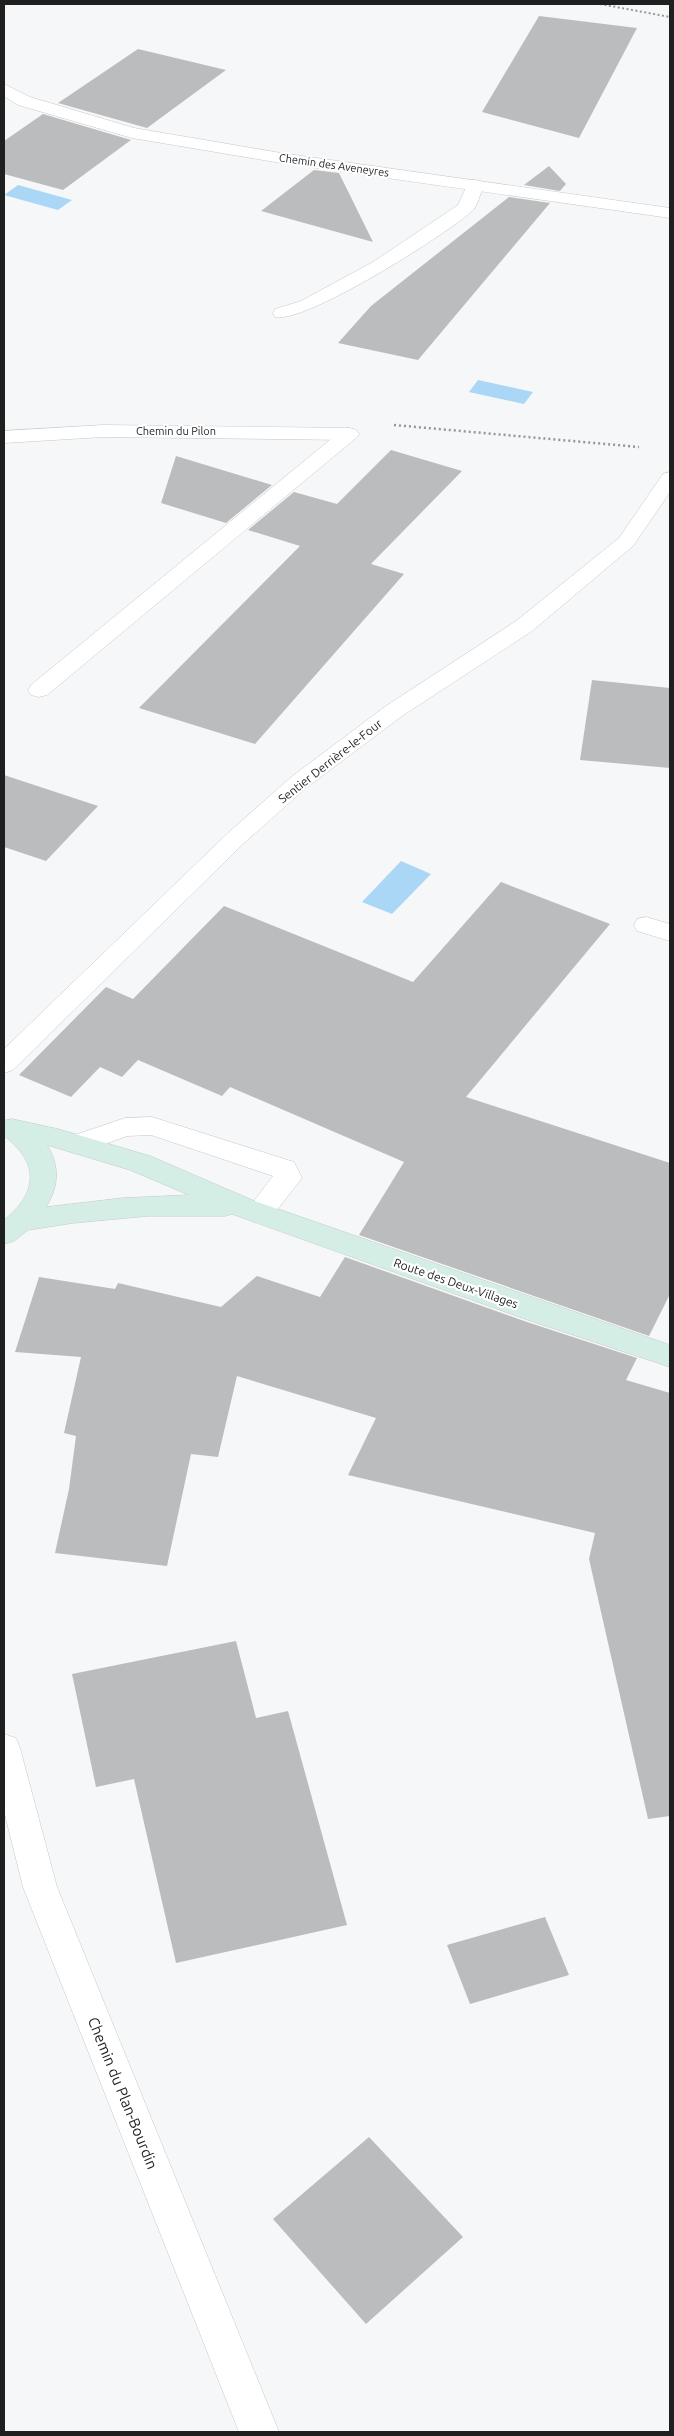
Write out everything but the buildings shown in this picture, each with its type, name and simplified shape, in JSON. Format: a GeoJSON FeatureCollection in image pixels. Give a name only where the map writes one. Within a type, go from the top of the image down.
{"type":"FeatureCollection","features":[{"type":"Feature","properties":{"kind":"main road","name":"Route des Deux-Villages"},"geometry":{"type":"LineString","coordinates":[[9,1127],[78,1144],[140,1163],[251,1210],[538,1312],[670,1356]]}},
{"type":"Feature","properties":{"kind":"main road"},"geometry":{"type":"LineString","coordinates":[[9,1127],[34,1145],[40,1156],[44,1178],[38,1200],[13,1227]]}},
{"type":"Feature","properties":{"kind":"main road","name":"Route des Deux-Villages"},"geometry":{"type":"LineString","coordinates":[[13,1227],[96,1209],[134,1206],[172,1204],[251,1210]]}},
{"type":"Feature","properties":{"kind":"street","name":"Chemin des Aveneyres"},"geometry":{"type":"LineString","coordinates":[[4,89],[24,101],[132,133],[281,158],[670,213]]}},
{"type":"Feature","properties":{"kind":"street"},"geometry":{"type":"LineString","coordinates":[[282,313],[308,305],[379,266],[466,208],[475,185]]}},
{"type":"Feature","properties":{"kind":"street","name":"Chemin du Pilon"},"geometry":{"type":"LineString","coordinates":[[4,437],[103,431],[349,434]]}},
{"type":"Feature","properties":{"kind":"street"},"geometry":{"type":"LineString","coordinates":[[39,690],[349,434]]}},
{"type":"Feature","properties":{"kind":"street","name":"Sentier Derrière-le-Four"},"geometry":{"type":"LineString","coordinates":[[4,1064],[229,845],[298,783],[394,711],[524,626],[626,542],[670,478]]}},
{"type":"Feature","properties":{"kind":"street"},"geometry":{"type":"LineString","coordinates":[[646,925],[670,933]]}},
{"type":"Feature","properties":{"kind":"street"},"geometry":{"type":"LineString","coordinates":[[78,1144],[125,1128],[152,1126],[284,1169],[288,1178],[251,1210]]}},
{"type":"Feature","properties":{"kind":"street","name":"Chemin du Plan-Bourdin"},"geometry":{"type":"LineString","coordinates":[[4,1748],[40,1887],[259,2432]]}},
{"type":"Feature","properties":{"kind":"path"},"geometry":{"type":"LineString","coordinates":[[600,4],[670,17]]}},
{"type":"Feature","properties":{"kind":"path"},"geometry":{"type":"LineString","coordinates":[[349,434],[394,425],[643,447]]}},
{"type":"Feature","properties":{"kind":"water"},"geometry":{"type":"Polygon","coordinates":[[[18,185],[72,200],[58,210],[4,195],[18,185]]]}},
{"type":"Feature","properties":{"kind":"water"},"geometry":{"type":"Polygon","coordinates":[[[478,380],[533,392],[524,404],[469,392],[478,380]]]}},
{"type":"Feature","properties":{"kind":"water"},"geometry":{"type":"Polygon","coordinates":[[[401,861],[431,874],[392,914],[362,902],[401,861]]]}}]}
